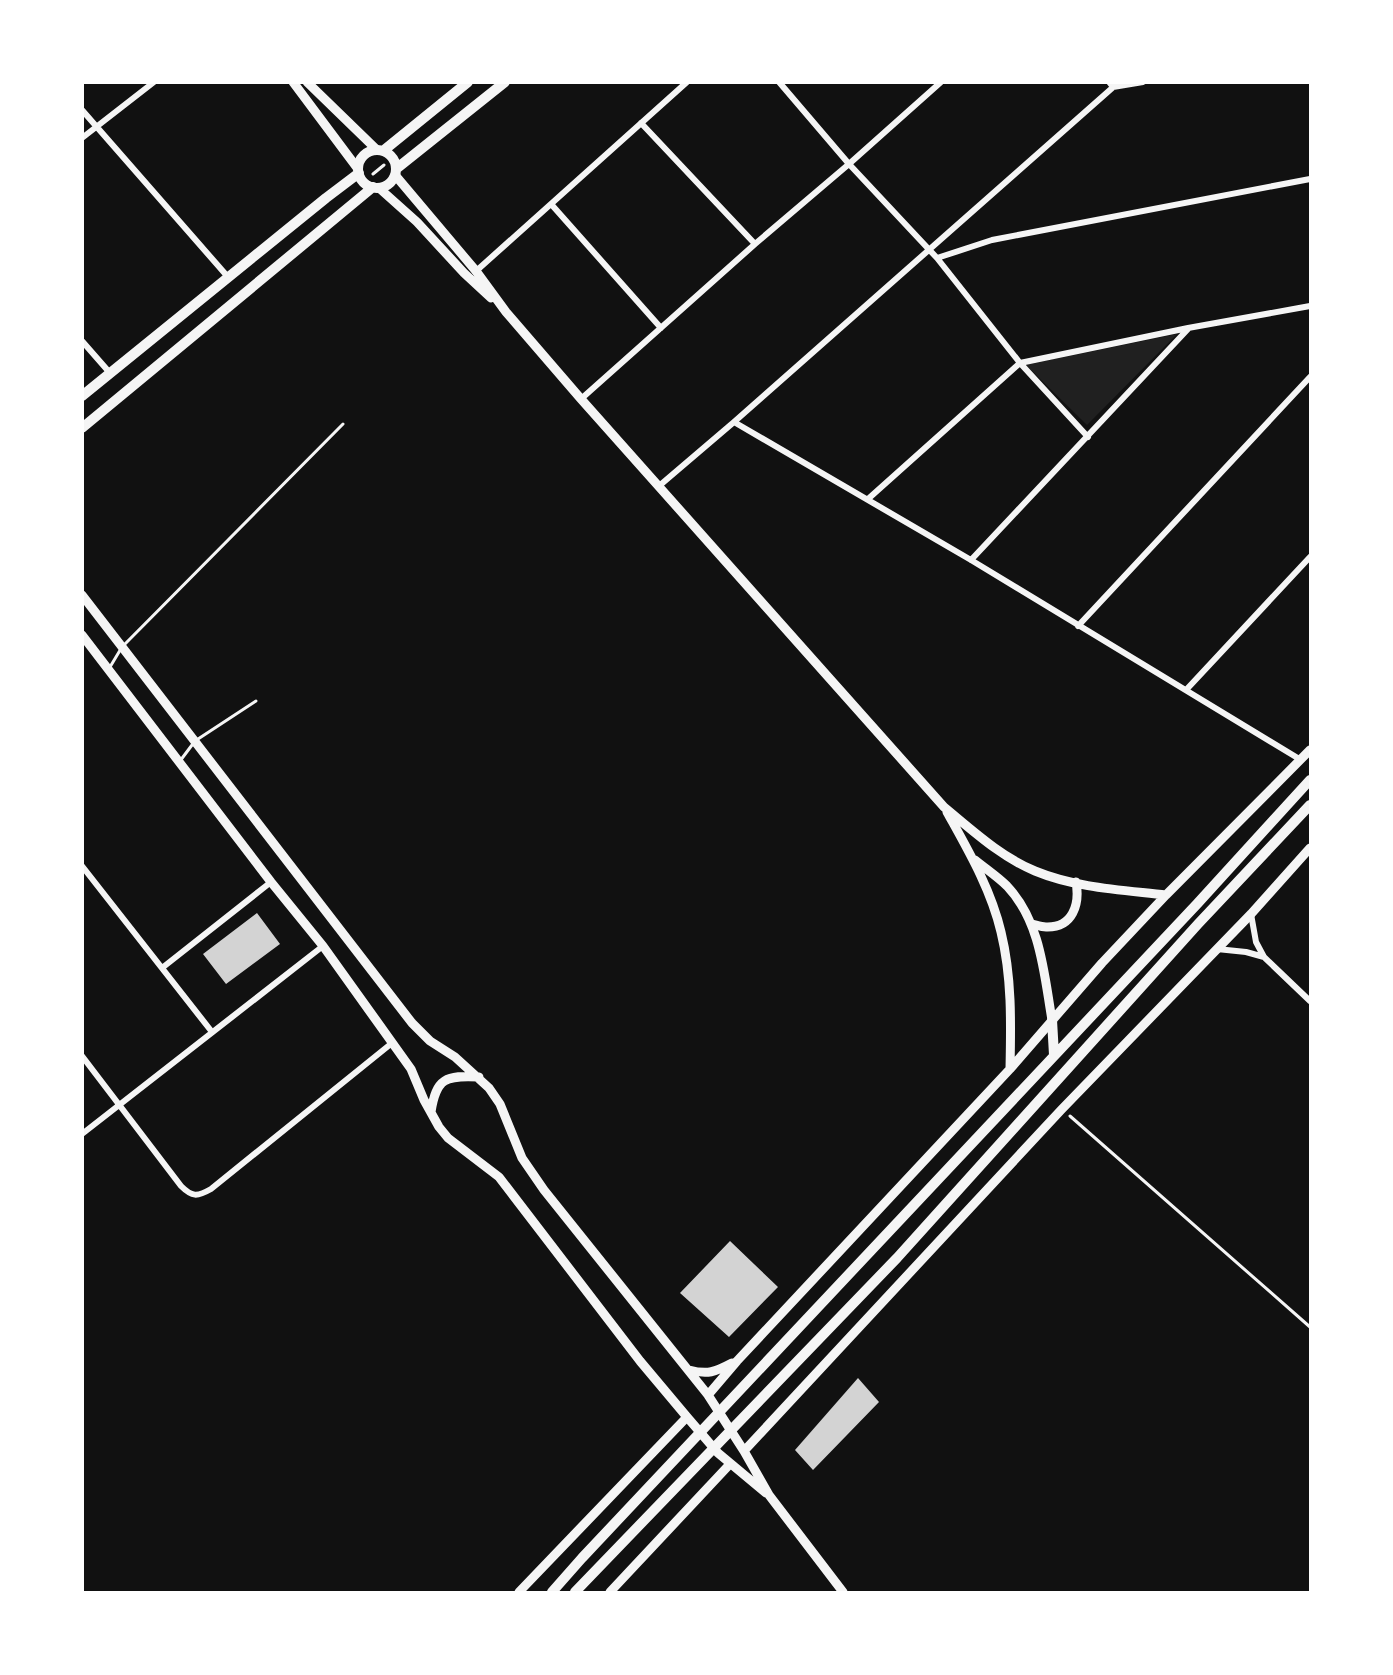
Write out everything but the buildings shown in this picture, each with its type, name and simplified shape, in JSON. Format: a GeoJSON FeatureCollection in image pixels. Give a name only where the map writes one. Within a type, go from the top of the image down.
{"type":"FeatureCollection","features":[{"type":"Feature","properties":{"kind":"main road"},"geometry":{"type":"LineString","coordinates":[[293,82],[358,171],[363,182],[376,187],[473,275]]}},
{"type":"Feature","properties":{"kind":"main road"},"geometry":{"type":"LineString","coordinates":[[307,82],[380,151],[392,158],[395,172],[473,275],[580,399],[944,807],[1011,858],[1035,871],[1114,889],[1166,895]]}},
{"type":"Feature","properties":{"kind":"main road"},"geometry":{"type":"LineString","coordinates":[[82,396],[358,171],[364,156],[380,151],[468,82]]}},
{"type":"Feature","properties":{"kind":"main road"},"geometry":{"type":"LineString","coordinates":[[82,428],[376,187],[389,184],[395,172],[506,82]]}},
{"type":"Feature","properties":{"kind":"main road"},"geometry":{"type":"LineString","coordinates":[[82,595],[412,1023],[430,1041],[455,1057],[489,1088],[500,1104],[522,1158],[544,1190],[708,1395],[769,1495],[843,1593]]}},
{"type":"Feature","properties":{"kind":"main road"},"geometry":{"type":"LineString","coordinates":[[82,635],[271,882],[323,946],[411,1069],[439,1127],[448,1137],[499,1177],[640,1361],[687,1417],[730,1464],[769,1495]]}},
{"type":"Feature","properties":{"kind":"main road"},"geometry":{"type":"LineString","coordinates":[[708,1395],[736,1361],[1010,1069],[1102,963],[1166,895],[1311,750]]}},
{"type":"Feature","properties":{"kind":"main road"},"geometry":{"type":"LineString","coordinates":[[552,1593],[1311,780]]}},
{"type":"Feature","properties":{"kind":"main road"},"geometry":{"type":"LineString","coordinates":[[575,1593],[897,1258],[1198,924],[1311,805]]}},
{"type":"Feature","properties":{"kind":"main road"},"geometry":{"type":"LineString","coordinates":[[944,807],[973,858],[992,901],[1001,932],[1011,1009],[1010,1069]]}},
{"type":"Feature","properties":{"kind":"main road"},"geometry":{"type":"LineString","coordinates":[[744,1451],[1062,1109],[1251,914],[1311,848]]}},
{"type":"Feature","properties":{"kind":"main road"},"geometry":{"type":"LineString","coordinates":[[973,858],[1006,885],[1028,914],[1039,946],[1052,1020],[1054,1055]]}},
{"type":"Feature","properties":{"kind":"main road"},"geometry":{"type":"LineString","coordinates":[[1031,924],[1054,926],[1070,917],[1077,904],[1076,882]]}},
{"type":"Feature","properties":{"kind":"main road"},"geometry":{"type":"LineString","coordinates":[[430,1112],[434,1094],[441,1083],[456,1077],[479,1077]]}},
{"type":"Feature","properties":{"kind":"main road"},"geometry":{"type":"LineString","coordinates":[[689,1370],[702,1374],[715,1372],[736,1361]]}},
{"type":"Feature","properties":{"kind":"main road"},"geometry":{"type":"LineString","coordinates":[[519,1593],[687,1417]]}},
{"type":"Feature","properties":{"kind":"main road"},"geometry":{"type":"LineString","coordinates":[[610,1593],[730,1464]]}},
{"type":"Feature","properties":{"kind":"street"},"geometry":{"type":"LineString","coordinates":[[82,138],[154,82]]}},
{"type":"Feature","properties":{"kind":"street"},"geometry":{"type":"LineString","coordinates":[[473,275],[687,82]]}},
{"type":"Feature","properties":{"kind":"street"},"geometry":{"type":"LineString","coordinates":[[779,82],[849,164],[937,258],[1020,363],[1088,437]]}},
{"type":"Feature","properties":{"kind":"street"},"geometry":{"type":"LineString","coordinates":[[580,399],[941,82]]}},
{"type":"Feature","properties":{"kind":"street"},"geometry":{"type":"LineString","coordinates":[[659,486],[929,250],[1114,84],[1143,82]]}},
{"type":"Feature","properties":{"kind":"street"},"geometry":{"type":"LineString","coordinates":[[82,110],[228,276]]}},
{"type":"Feature","properties":{"kind":"street"},"geometry":{"type":"LineString","coordinates":[[641,123],[755,244]]}},
{"type":"Feature","properties":{"kind":"street"},"geometry":{"type":"LineString","coordinates":[[937,258],[992,240],[1311,179]]}},
{"type":"Feature","properties":{"kind":"street"},"geometry":{"type":"LineString","coordinates":[[551,204],[661,328]]}},
{"type":"Feature","properties":{"kind":"street"},"geometry":{"type":"LineString","coordinates":[[868,499],[1020,363],[1188,328],[1311,306]]}},
{"type":"Feature","properties":{"kind":"street"},"geometry":{"type":"LineString","coordinates":[[971,560],[1188,328]]}},
{"type":"Feature","properties":{"kind":"street"},"geometry":{"type":"LineString","coordinates":[[82,341],[110,373]]}},
{"type":"Feature","properties":{"kind":"street"},"geometry":{"type":"LineString","coordinates":[[1078,626],[1311,377]]}},
{"type":"Feature","properties":{"kind":"street"},"geometry":{"type":"LineString","coordinates":[[734,422],[971,560],[1301,760]]}},
{"type":"Feature","properties":{"kind":"street"},"geometry":{"type":"LineString","coordinates":[[1186,690],[1311,557]]}},
{"type":"Feature","properties":{"kind":"street"},"geometry":{"type":"LineString","coordinates":[[82,866],[212,1032]]}},
{"type":"Feature","properties":{"kind":"street"},"geometry":{"type":"LineString","coordinates":[[162,968],[271,882]]}},
{"type":"Feature","properties":{"kind":"street"},"geometry":{"type":"LineString","coordinates":[[1251,914],[1256,942],[1264,957],[1311,1001]]}},
{"type":"Feature","properties":{"kind":"street"},"geometry":{"type":"LineString","coordinates":[[82,1134],[323,946]]}},
{"type":"Feature","properties":{"kind":"street"},"geometry":{"type":"LineString","coordinates":[[1217,949],[1246,952],[1264,957]]}},
{"type":"Feature","properties":{"kind":"street"},"geometry":{"type":"LineString","coordinates":[[82,1056],[181,1186],[188,1193],[196,1195],[211,1189],[392,1043]]}},
{"type":"Feature","properties":{"kind":"lane"},"geometry":{"type":"LineString","coordinates":[[109,669],[122,647],[343,424]]}},
{"type":"Feature","properties":{"kind":"lane"},"geometry":{"type":"LineString","coordinates":[[180,762],[195,741],[256,701]]}},
{"type":"Feature","properties":{"kind":"path"},"geometry":{"type":"LineString","coordinates":[[1062,1109],[1311,1327]]}},
{"type":"Feature","properties":{"kind":"shaded area"},"geometry":{"type":"Polygon","coordinates":[[[1177,334],[1087,425],[1026,365],[1177,334]]]}}]}
